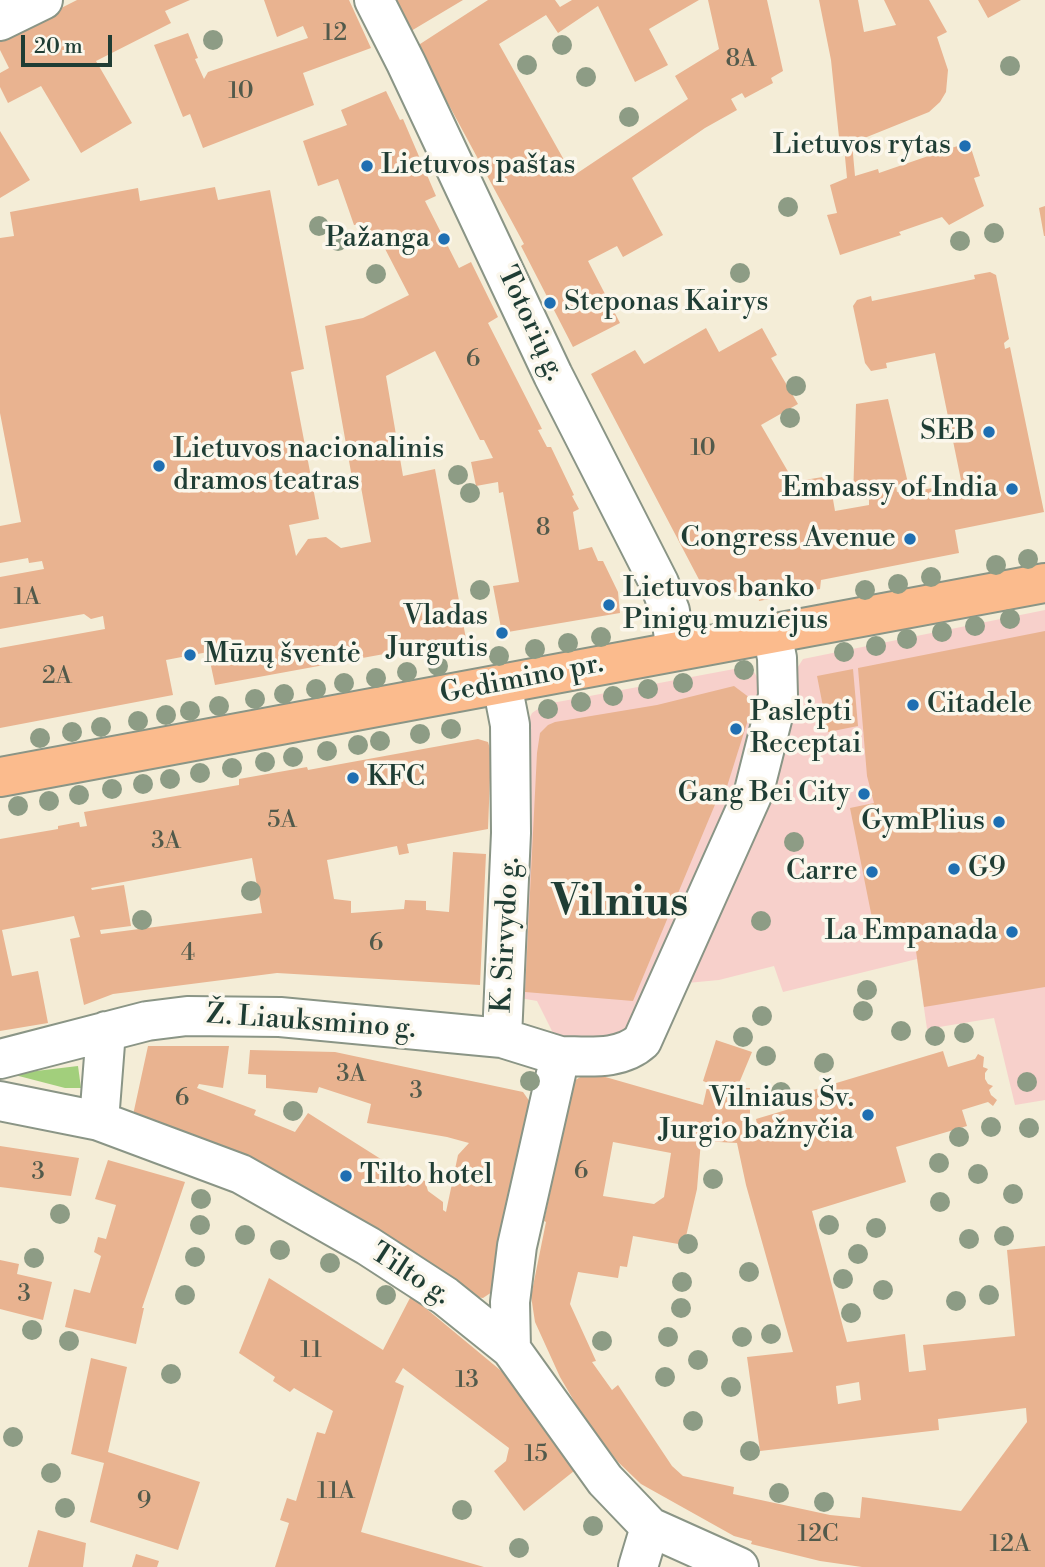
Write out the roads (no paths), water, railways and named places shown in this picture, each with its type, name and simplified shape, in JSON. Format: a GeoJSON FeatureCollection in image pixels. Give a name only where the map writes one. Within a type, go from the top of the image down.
{"type":"FeatureCollection","features":[{"type":"Feature","properties":{"kind":"main road","name":"Gedimino pr."},"geometry":{"type":"LineString","coordinates":[[0,776],[1045,583]]}},
{"type":"Feature","properties":{"kind":"street"},"geometry":{"type":"LineString","coordinates":[[0,21],[43,0]]}},
{"type":"Feature","properties":{"kind":"street","name":"Totorių g."},"geometry":{"type":"LineString","coordinates":[[374,0],[448,150],[553,375],[659,583],[670,611],[677,651]]}},
{"type":"Feature","properties":{"kind":"street","name":"K. Sirvydo g."},"geometry":{"type":"LineString","coordinates":[[502,684],[510,725],[511,833],[502,1038],[560,1056],[622,1054],[642,1041],[754,791],[778,696],[777,658],[772,633]]}},
{"type":"Feature","properties":{"kind":"street","name":"Ž. Liauksmino g."},"geometry":{"type":"LineString","coordinates":[[0,1059],[146,1021],[187,1016],[280,1017],[502,1038]]}},
{"type":"Feature","properties":{"kind":"street"},"geometry":{"type":"LineString","coordinates":[[99,1121],[106,1031]]}},
{"type":"Feature","properties":{"kind":"street"},"geometry":{"type":"LineString","coordinates":[[511,1349],[510,1302],[517,1246],[560,1056]]}},
{"type":"Feature","properties":{"kind":"street","name":"Tilto g."},"geometry":{"type":"LineString","coordinates":[[0,1101],[99,1121],[241,1174],[368,1246],[445,1296],[511,1349],[605,1480],[650,1527],[739,1567]]}},
{"type":"Feature","properties":{"kind":"street"},"geometry":{"type":"LineString","coordinates":[[638,1567],[650,1527]]}},
{"type":"Feature","properties":{"kind":"place","name":"Lietuvos rytas"},"geometry":{"type":"Point","coordinates":[965,146]}},
{"type":"Feature","properties":{"kind":"place","name":"Lietuvos paštas"},"geometry":{"type":"Point","coordinates":[367,166]}},
{"type":"Feature","properties":{"kind":"place","name":"Pažanga"},"geometry":{"type":"Point","coordinates":[444,239]}},
{"type":"Feature","properties":{"kind":"place","name":"Steponas Kairys"},"geometry":{"type":"Point","coordinates":[550,303]}},
{"type":"Feature","properties":{"kind":"place","name":"SEB"},"geometry":{"type":"Point","coordinates":[989,432]}},
{"type":"Feature","properties":{"kind":"place","name":"Lietuvos nacionalinis dramos teatras"},"geometry":{"type":"Point","coordinates":[159,466]}},
{"type":"Feature","properties":{"kind":"place","name":"Embassy of India"},"geometry":{"type":"Point","coordinates":[1012,489]}},
{"type":"Feature","properties":{"kind":"place","name":"Congress Avenue"},"geometry":{"type":"Point","coordinates":[910,539]}},
{"type":"Feature","properties":{"kind":"place","name":"Lietuvos banko Pinigų muziejus"},"geometry":{"type":"Point","coordinates":[609,605]}},
{"type":"Feature","properties":{"kind":"place","name":"Vladas Jurgutis"},"geometry":{"type":"Point","coordinates":[502,633]}},
{"type":"Feature","properties":{"kind":"place","name":"Mūzų šventė"},"geometry":{"type":"Point","coordinates":[190,655]}},
{"type":"Feature","properties":{"kind":"place","name":"Citadele"},"geometry":{"type":"Point","coordinates":[913,705]}},
{"type":"Feature","properties":{"kind":"place","name":"Paslėpti Receptai"},"geometry":{"type":"Point","coordinates":[736,729]}},
{"type":"Feature","properties":{"kind":"place","name":"KFC"},"geometry":{"type":"Point","coordinates":[353,778]}},
{"type":"Feature","properties":{"kind":"place","name":"Gang Bei City"},"geometry":{"type":"Point","coordinates":[864,794]}},
{"type":"Feature","properties":{"kind":"place","name":"GymPlius"},"geometry":{"type":"Point","coordinates":[999,822]}},
{"type":"Feature","properties":{"kind":"place","name":"G9"},"geometry":{"type":"Point","coordinates":[954,869]}},
{"type":"Feature","properties":{"kind":"place","name":"Carre"},"geometry":{"type":"Point","coordinates":[872,872]}},
{"type":"Feature","properties":{"kind":"place","name":"La Empanada"},"geometry":{"type":"Point","coordinates":[1012,932]}},
{"type":"Feature","properties":{"kind":"place","name":"Vilniaus Šv. Jurgio bažnyčia"},"geometry":{"type":"Point","coordinates":[868,1115]}},
{"type":"Feature","properties":{"kind":"place","name":"Tilto hotel"},"geometry":{"type":"Point","coordinates":[346,1176]}},
{"type":"Feature","properties":{"kind":"district","name":"Vilnius"},"geometry":{"type":"Point","coordinates":[620,905]}}]}
